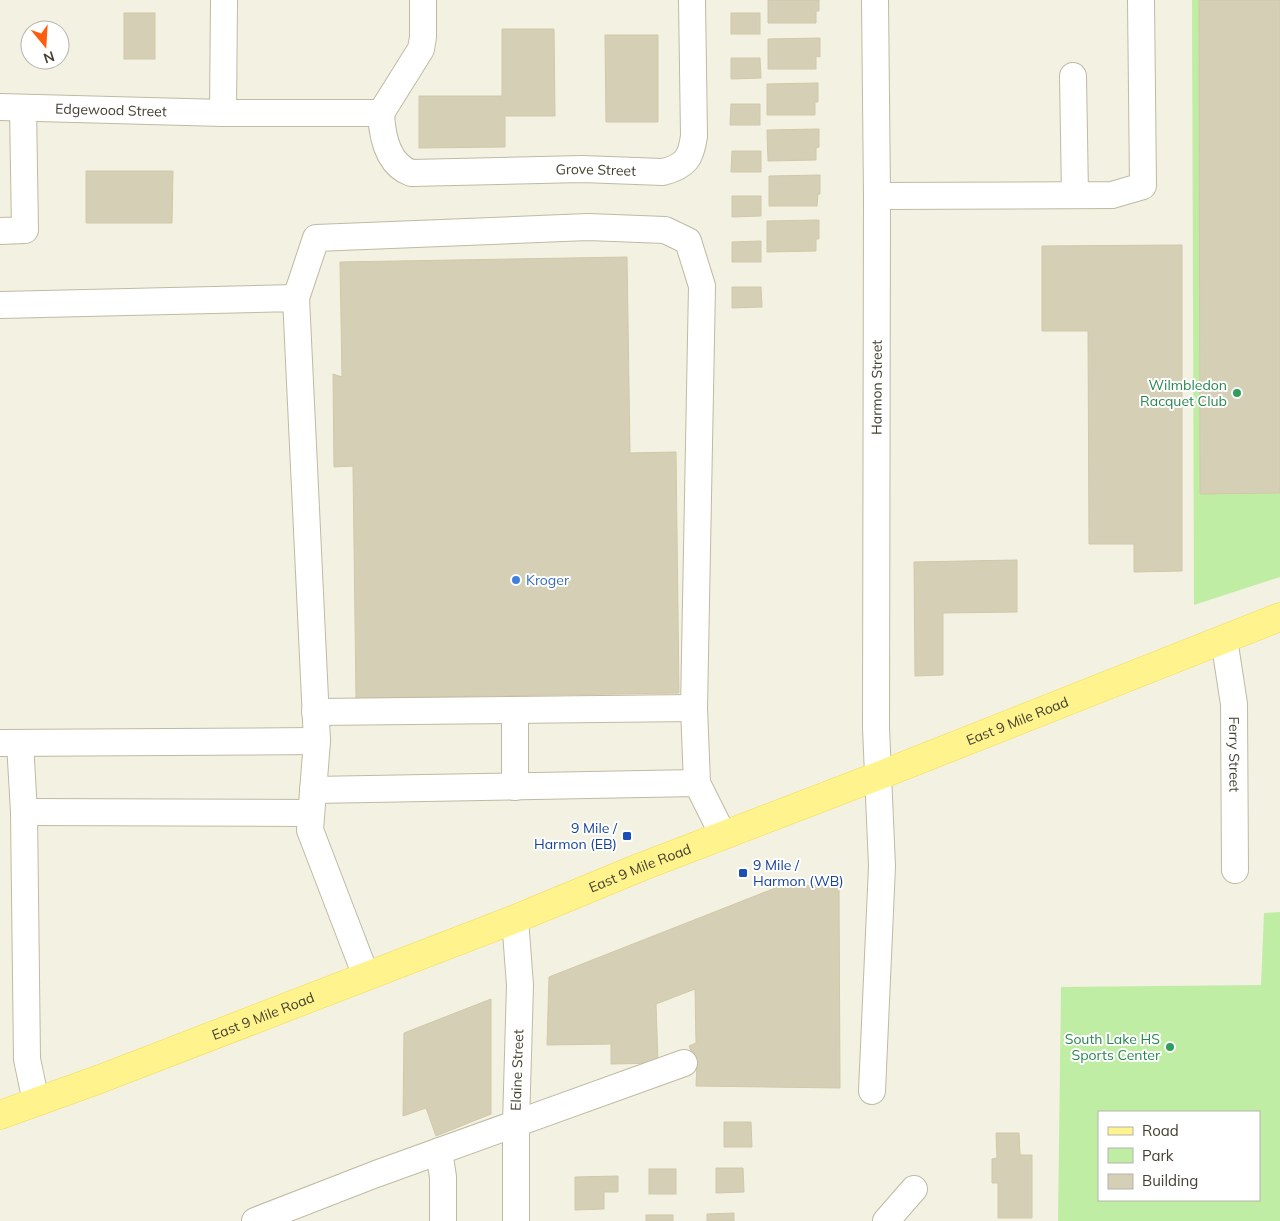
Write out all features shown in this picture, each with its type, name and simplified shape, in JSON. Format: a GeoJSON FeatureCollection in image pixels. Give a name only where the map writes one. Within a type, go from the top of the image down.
{"type":"FeatureCollection","features":[{"type":"Feature","properties":{"kind":"main road","name":"East 9 Mile Road"},"geometry":{"type":"LineString","coordinates":[[0,1114],[100,1079],[515,919],[1280,617]]}},
{"type":"Feature","properties":{"kind":"street"},"geometry":{"type":"LineString","coordinates":[[224,0],[223,113],[381,113],[421,49],[423,37],[423,0]]}},
{"type":"Feature","properties":{"kind":"street","name":"Grove Street"},"geometry":{"type":"LineString","coordinates":[[381,113],[384,138],[389,152],[404,170],[411,173],[582,169],[663,172],[675,169],[686,162],[692,148],[694,136],[692,0]]}},
{"type":"Feature","properties":{"kind":"street","name":"Harmon Street"},"geometry":{"type":"LineString","coordinates":[[872,1091],[882,866],[876,728],[877,196],[875,0]]}},
{"type":"Feature","properties":{"kind":"street"},"geometry":{"type":"LineString","coordinates":[[877,196],[1112,195],[1143,186],[1141,0]]}},
{"type":"Feature","properties":{"kind":"street"},"geometry":{"type":"LineString","coordinates":[[1074,76],[1075,195]]}},
{"type":"Feature","properties":{"kind":"street"},"geometry":{"type":"LineString","coordinates":[[0,231],[25,230],[11,108]]}},
{"type":"Feature","properties":{"kind":"street","name":"Edgewood Street"},"geometry":{"type":"LineString","coordinates":[[11,108],[223,113]]}},
{"type":"Feature","properties":{"kind":"street"},"geometry":{"type":"LineString","coordinates":[[366,976],[310,830],[317,741],[296,298],[316,238],[588,227],[665,230],[688,241],[702,286],[694,708],[697,783],[724,835]]}},
{"type":"Feature","properties":{"kind":"street"},"geometry":{"type":"LineString","coordinates":[[0,305],[296,298]]}},
{"type":"Feature","properties":{"kind":"street","name":"Ferry Street"},"geometry":{"type":"LineString","coordinates":[[1224,639],[1234,704],[1235,870]]}},
{"type":"Feature","properties":{"kind":"street"},"geometry":{"type":"LineString","coordinates":[[316,712],[694,708]]}},
{"type":"Feature","properties":{"kind":"street"},"geometry":{"type":"LineString","coordinates":[[515,710],[515,786]]}},
{"type":"Feature","properties":{"kind":"street"},"geometry":{"type":"LineString","coordinates":[[36,1102],[26,1059],[24,812],[10,743],[317,741]]}},
{"type":"Feature","properties":{"kind":"street"},"geometry":{"type":"LineString","coordinates":[[24,812],[312,802],[515,786],[697,783]]}},
{"type":"Feature","properties":{"kind":"street","name":"Elaine Street"},"geometry":{"type":"LineString","coordinates":[[515,919],[520,985],[516,1124],[516,1221]]}},
{"type":"Feature","properties":{"kind":"street"},"geometry":{"type":"LineString","coordinates":[[255,1221],[439,1151],[684,1063]]}},
{"type":"Feature","properties":{"kind":"street"},"geometry":{"type":"LineString","coordinates":[[439,1151],[443,1177],[443,1221]]}},
{"type":"Feature","properties":{"kind":"street"},"geometry":{"type":"LineString","coordinates":[[886,1221],[914,1189]]}},
{"type":"Feature","properties":{"kind":"green space","name":"Wilmbledon Racquet Club"},"geometry":{"type":"Polygon","coordinates":[[[1192,0],[1280,0],[1280,577],[1194,605],[1192,0]]]}},
{"type":"Feature","properties":{"kind":"green space","name":"South Lake HS Sports Center"},"geometry":{"type":"Polygon","coordinates":[[[1280,912],[1280,1221],[1058,1221],[1061,987],[1261,985],[1264,913],[1280,912]]]}},
{"type":"Feature","properties":{"kind":"building"},"geometry":{"type":"Polygon","coordinates":[[[768,0],[819,0],[819,11],[816,11],[816,23],[768,23],[768,0]]]}},
{"type":"Feature","properties":{"kind":"building","name":"Wilmbledon Racquet Club"},"geometry":{"type":"Polygon","coordinates":[[[1199,0],[1280,0],[1280,493],[1200,494],[1199,0]]]}},
{"type":"Feature","properties":{"kind":"building"},"geometry":{"type":"Polygon","coordinates":[[[124,13],[155,13],[155,59],[124,59],[124,13]]]}},
{"type":"Feature","properties":{"kind":"building"},"geometry":{"type":"Polygon","coordinates":[[[731,13],[760,13],[760,34],[731,34],[731,13]]]}},
{"type":"Feature","properties":{"kind":"building"},"geometry":{"type":"Polygon","coordinates":[[[502,29],[554,29],[555,116],[505,116],[505,147],[419,148],[419,96],[502,96],[502,29]]]}},
{"type":"Feature","properties":{"kind":"building"},"geometry":{"type":"Polygon","coordinates":[[[605,35],[658,35],[658,122],[606,122],[605,35]]]}},
{"type":"Feature","properties":{"kind":"building"},"geometry":{"type":"Polygon","coordinates":[[[820,38],[820,57],[816,56],[816,69],[768,69],[768,39],[820,38]]]}},
{"type":"Feature","properties":{"kind":"building"},"geometry":{"type":"Polygon","coordinates":[[[731,58],[760,58],[761,78],[731,79],[731,58]]]}},
{"type":"Feature","properties":{"kind":"building"},"geometry":{"type":"Polygon","coordinates":[[[818,83],[818,102],[815,102],[815,115],[767,115],[767,84],[818,83]]]}},
{"type":"Feature","properties":{"kind":"building"},"geometry":{"type":"Polygon","coordinates":[[[731,104],[760,104],[760,125],[730,125],[731,104]]]}},
{"type":"Feature","properties":{"kind":"building"},"geometry":{"type":"Polygon","coordinates":[[[819,129],[819,147],[816,148],[816,160],[768,161],[767,130],[819,129]]]}},
{"type":"Feature","properties":{"kind":"building"},"geometry":{"type":"Polygon","coordinates":[[[732,151],[761,151],[761,172],[731,172],[732,151]]]}},
{"type":"Feature","properties":{"kind":"building"},"geometry":{"type":"Polygon","coordinates":[[[86,171],[173,171],[172,223],[86,223],[86,171]]]}},
{"type":"Feature","properties":{"kind":"building"},"geometry":{"type":"Polygon","coordinates":[[[820,175],[820,194],[818,194],[817,206],[769,206],[769,176],[820,175]]]}},
{"type":"Feature","properties":{"kind":"building"},"geometry":{"type":"Polygon","coordinates":[[[732,196],[761,196],[761,216],[732,217],[732,196]]]}},
{"type":"Feature","properties":{"kind":"building"},"geometry":{"type":"Polygon","coordinates":[[[819,220],[819,239],[816,239],[816,251],[767,252],[767,221],[819,220]]]}},
{"type":"Feature","properties":{"kind":"building"},"geometry":{"type":"Polygon","coordinates":[[[761,241],[761,262],[732,262],[732,242],[761,241]]]}},
{"type":"Feature","properties":{"kind":"building"},"geometry":{"type":"Polygon","coordinates":[[[1182,245],[1182,571],[1134,572],[1134,544],[1089,544],[1088,331],[1042,331],[1042,246],[1182,245]]]}},
{"type":"Feature","properties":{"kind":"building","name":"Kroger"},"geometry":{"type":"Polygon","coordinates":[[[627,257],[630,453],[676,452],[679,693],[356,698],[353,466],[334,467],[333,374],[342,377],[340,262],[627,257]]]}},
{"type":"Feature","properties":{"kind":"building"},"geometry":{"type":"Polygon","coordinates":[[[732,287],[761,287],[762,307],[732,308],[732,287]]]}},
{"type":"Feature","properties":{"kind":"building"},"geometry":{"type":"Polygon","coordinates":[[[1017,560],[1017,612],[943,613],[943,675],[915,676],[914,562],[1017,560]]]}},
{"type":"Feature","properties":{"kind":"building"},"geometry":{"type":"Polygon","coordinates":[[[783,885],[839,886],[840,1088],[696,1086],[697,1064],[689,1046],[696,1043],[695,989],[656,1004],[658,1063],[611,1064],[611,1044],[547,1045],[549,977],[783,885]]]}},
{"type":"Feature","properties":{"kind":"building"},"geometry":{"type":"Polygon","coordinates":[[[491,999],[491,1114],[436,1136],[426,1108],[403,1116],[404,1033],[491,999]]]}},
{"type":"Feature","properties":{"kind":"building"},"geometry":{"type":"Polygon","coordinates":[[[724,1122],[751,1122],[752,1147],[724,1147],[724,1122]]]}},
{"type":"Feature","properties":{"kind":"building"},"geometry":{"type":"Polygon","coordinates":[[[996,1133],[1019,1133],[1020,1155],[1032,1155],[1032,1218],[998,1218],[998,1183],[992,1183],[992,1159],[997,1158],[996,1133]]]}},
{"type":"Feature","properties":{"kind":"building"},"geometry":{"type":"Polygon","coordinates":[[[716,1168],[743,1168],[744,1192],[716,1193],[716,1168]]]}},
{"type":"Feature","properties":{"kind":"building"},"geometry":{"type":"Polygon","coordinates":[[[649,1169],[676,1169],[676,1194],[649,1194],[649,1169]]]}},
{"type":"Feature","properties":{"kind":"building"},"geometry":{"type":"Polygon","coordinates":[[[618,1176],[618,1192],[604,1192],[604,1209],[575,1210],[575,1177],[618,1176]]]}},
{"type":"Feature","properties":{"kind":"building"},"geometry":{"type":"Polygon","coordinates":[[[734,1213],[734,1221],[707,1221],[707,1214],[734,1213]]]}},
{"type":"Feature","properties":{"kind":"building"},"geometry":{"type":"Polygon","coordinates":[[[646,1215],[673,1215],[673,1221],[646,1221],[646,1215]]]}},
{"type":"Feature","properties":{"kind":"place","name":"Wilmbledon Racquet Club"},"geometry":{"type":"Point","coordinates":[1237,393]}},
{"type":"Feature","properties":{"kind":"place","name":"Kroger"},"geometry":{"type":"Point","coordinates":[516,580]}},
{"type":"Feature","properties":{"kind":"place","name":"9 Mile / Harmon (EB)"},"geometry":{"type":"Point","coordinates":[627,836]}},
{"type":"Feature","properties":{"kind":"place","name":"9 Mile / Harmon (WB)"},"geometry":{"type":"Point","coordinates":[743,873]}},
{"type":"Feature","properties":{"kind":"place","name":"South Lake HS Sports Center"},"geometry":{"type":"Point","coordinates":[1170,1047]}}]}
